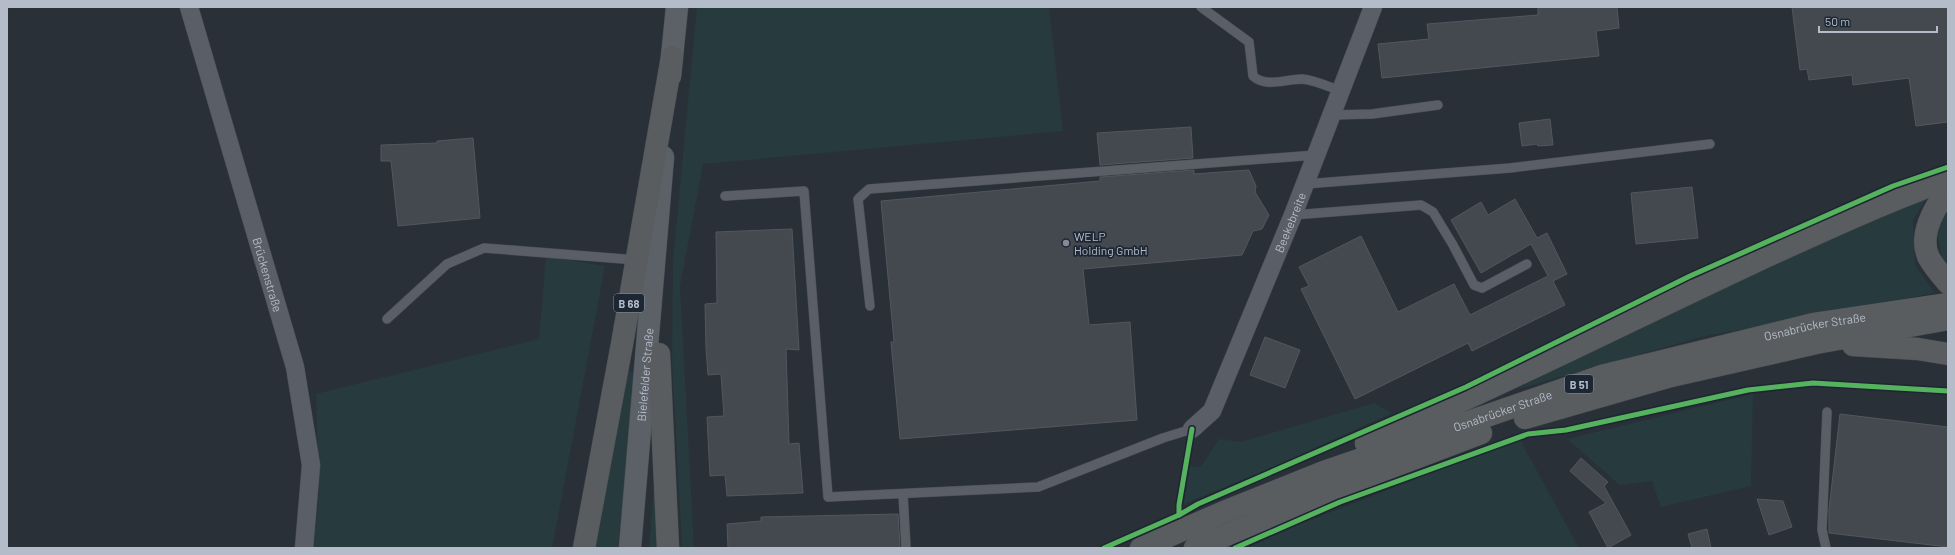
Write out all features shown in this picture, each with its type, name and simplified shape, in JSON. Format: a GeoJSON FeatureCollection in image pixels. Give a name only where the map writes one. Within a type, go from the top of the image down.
{"type":"FeatureCollection","features":[{"type":"Feature","properties":{"kind":"highway","name":"B 68"},"geometry":{"type":"LineString","coordinates":[[584,548],[637,260],[672,57]]}},
{"type":"Feature","properties":{"kind":"highway"},"geometry":{"type":"LineString","coordinates":[[1224,512],[1360,446],[1484,392],[1567,351],[1855,216],[1948,179]]}},
{"type":"Feature","properties":{"kind":"highway"},"geometry":{"type":"LineString","coordinates":[[1948,191],[1938,201],[1929,220],[1926,238],[1928,256],[1948,283]]}},
{"type":"Feature","properties":{"kind":"highway","name":"Osnabrücker Straße"},"geometry":{"type":"LineString","coordinates":[[1141,548],[1224,512],[1324,472],[1602,376],[1814,324],[1948,304]]}},
{"type":"Feature","properties":{"kind":"highway","name":"Osnabrücker Straße"},"geometry":{"type":"LineString","coordinates":[[1195,548],[1376,473],[1505,424],[1670,376],[1816,343],[1948,319]]}},
{"type":"Feature","properties":{"kind":"highway"},"geometry":{"type":"LineString","coordinates":[[1816,343],[1918,349],[1948,354]]}},
{"type":"Feature","properties":{"kind":"highway","name":"B 68"},"geometry":{"type":"LineString","coordinates":[[659,354],[668,548]]}},
{"type":"Feature","properties":{"kind":"main road","name":"Bielefelder Straße"},"geometry":{"type":"LineString","coordinates":[[630,548],[677,7]]}},
{"type":"Feature","properties":{"kind":"main road","name":"Bielefelder Straße"},"geometry":{"type":"LineString","coordinates":[[639,548],[659,354],[672,57]]}},
{"type":"Feature","properties":{"kind":"street","name":"Brückenstraße"},"geometry":{"type":"LineString","coordinates":[[189,7],[295,367],[311,465],[304,548]]}},
{"type":"Feature","properties":{"kind":"street","name":"Beekebreite"},"geometry":{"type":"LineString","coordinates":[[1192,429],[1212,411],[1293,215],[1373,7]]}},
{"type":"Feature","properties":{"kind":"lane"},"geometry":{"type":"LineString","coordinates":[[1201,7],[1249,42],[1253,76],[1259,81],[1266,82],[1302,79],[1317,82],[1341,92]]}},
{"type":"Feature","properties":{"kind":"lane"},"geometry":{"type":"LineString","coordinates":[[1332,115],[1372,114],[1438,105]]}},
{"type":"Feature","properties":{"kind":"lane"},"geometry":{"type":"LineString","coordinates":[[1305,184],[1510,168],[1710,144]]}},
{"type":"Feature","properties":{"kind":"lane"},"geometry":{"type":"LineString","coordinates":[[870,306],[858,198],[869,189],[1316,155]]}},
{"type":"Feature","properties":{"kind":"lane"},"geometry":{"type":"LineString","coordinates":[[725,196],[804,191],[828,498],[1038,487],[1163,438],[1192,429]]}},
{"type":"Feature","properties":{"kind":"lane"},"geometry":{"type":"LineString","coordinates":[[1293,215],[1421,206],[1433,212],[1453,245],[1474,285],[1482,288],[1527,264]]}},
{"type":"Feature","properties":{"kind":"lane"},"geometry":{"type":"LineString","coordinates":[[388,319],[447,264],[484,248],[637,260]]}},
{"type":"Feature","properties":{"kind":"lane"},"geometry":{"type":"LineString","coordinates":[[1826,548],[1822,530],[1827,412]]}},
{"type":"Feature","properties":{"kind":"lane"},"geometry":{"type":"LineString","coordinates":[[903,494],[906,548]]}},
{"type":"Feature","properties":{"kind":"green space"},"geometry":{"type":"Polygon","coordinates":[[[697,7],[1049,7],[1063,131],[703,164],[680,286],[694,548],[682,548],[672,361],[673,261],[697,7]]]}},
{"type":"Feature","properties":{"kind":"green space"},"geometry":{"type":"Polygon","coordinates":[[[1928,196],[1913,220],[1915,265],[1935,293],[1701,337],[1514,390],[1771,266],[1928,196]]]}},
{"type":"Feature","properties":{"kind":"green space"},"geometry":{"type":"Polygon","coordinates":[[[1948,205],[1948,266],[1943,264],[1936,228],[1948,205]]]}},
{"type":"Feature","properties":{"kind":"green space"},"geometry":{"type":"Polygon","coordinates":[[[546,256],[605,266],[552,548],[313,548],[319,490],[316,394],[539,339],[546,256]]]}},
{"type":"Feature","properties":{"kind":"green space"},"geometry":{"type":"Polygon","coordinates":[[[624,371],[636,372],[618,548],[593,548],[624,371]]]}},
{"type":"Feature","properties":{"kind":"green space"},"geometry":{"type":"Polygon","coordinates":[[[1753,394],[1751,486],[1661,507],[1652,481],[1620,485],[1567,439],[1753,394]]]}},
{"type":"Feature","properties":{"kind":"green space"},"geometry":{"type":"Polygon","coordinates":[[[1374,403],[1392,413],[1266,470],[1184,504],[1190,466],[1201,467],[1219,439],[1241,442],[1374,403]]]}},
{"type":"Feature","properties":{"kind":"green space"},"geometry":{"type":"Polygon","coordinates":[[[1519,438],[1579,548],[1247,548],[1296,526],[1519,438]]]}},
{"type":"Feature","properties":{"kind":"green space"},"geometry":{"type":"Polygon","coordinates":[[[656,459],[660,548],[649,548],[656,459]]]}},
{"type":"Feature","properties":{"kind":"building"},"geometry":{"type":"Polygon","coordinates":[[[1538,7],[1617,7],[1619,28],[1596,31],[1599,56],[1382,78],[1378,44],[1429,39],[1427,24],[1538,15],[1538,7]]]}},
{"type":"Feature","properties":{"kind":"building"},"geometry":{"type":"Polygon","coordinates":[[[1792,7],[1948,7],[1948,122],[1916,126],[1909,78],[1853,85],[1852,75],[1809,80],[1807,69],[1800,70],[1792,7]]]}},
{"type":"Feature","properties":{"kind":"building"},"geometry":{"type":"Polygon","coordinates":[[[1550,119],[1553,145],[1538,146],[1537,144],[1522,146],[1519,123],[1550,119]]]}},
{"type":"Feature","properties":{"kind":"building"},"geometry":{"type":"Polygon","coordinates":[[[1191,127],[1193,158],[1100,165],[1097,133],[1191,127]]]}},
{"type":"Feature","properties":{"kind":"building"},"geometry":{"type":"Polygon","coordinates":[[[473,138],[480,218],[398,226],[391,161],[381,161],[381,145],[437,143],[437,141],[473,138]]]}},
{"type":"Feature","properties":{"kind":"building"},"geometry":{"type":"Polygon","coordinates":[[[1194,170],[1194,174],[1249,170],[1256,186],[1255,192],[1269,215],[1262,229],[1253,231],[1242,255],[1083,269],[1089,325],[1130,322],[1137,420],[900,439],[891,342],[894,342],[881,201],[1100,181],[1100,177],[1194,170]]]}},
{"type":"Feature","properties":{"kind":"building"},"geometry":{"type":"Polygon","coordinates":[[[1692,187],[1698,238],[1636,244],[1631,193],[1692,187]]]}},
{"type":"Feature","properties":{"kind":"building"},"geometry":{"type":"Polygon","coordinates":[[[1515,199],[1537,238],[1547,233],[1567,274],[1553,281],[1565,305],[1472,351],[1468,343],[1355,399],[1301,289],[1309,286],[1299,267],[1361,236],[1398,312],[1454,284],[1470,315],[1548,276],[1531,244],[1481,273],[1451,220],[1481,202],[1488,215],[1515,199]]]}},
{"type":"Feature","properties":{"kind":"building"},"geometry":{"type":"Polygon","coordinates":[[[792,229],[799,350],[786,349],[789,444],[799,443],[803,493],[727,496],[725,475],[710,476],[707,417],[724,416],[721,374],[708,375],[706,348],[705,304],[717,303],[716,232],[792,229]]]}},
{"type":"Feature","properties":{"kind":"building"},"geometry":{"type":"Polygon","coordinates":[[[1265,337],[1300,350],[1285,388],[1250,375],[1265,337]]]}},
{"type":"Feature","properties":{"kind":"building"},"geometry":{"type":"Polygon","coordinates":[[[1840,414],[1948,427],[1948,547],[1829,533],[1829,509],[1840,414]]]}},
{"type":"Feature","properties":{"kind":"building"},"geometry":{"type":"Polygon","coordinates":[[[1581,458],[1608,482],[1604,486],[1631,535],[1608,548],[1589,512],[1606,503],[1570,471],[1581,458]]]}},
{"type":"Feature","properties":{"kind":"building"},"geometry":{"type":"Polygon","coordinates":[[[1757,499],[1783,501],[1792,527],[1769,535],[1757,499]]]}},
{"type":"Feature","properties":{"kind":"building"},"geometry":{"type":"Polygon","coordinates":[[[898,514],[900,548],[728,548],[727,524],[761,521],[761,517],[898,514]]]}},
{"type":"Feature","properties":{"kind":"building"},"geometry":{"type":"Polygon","coordinates":[[[1707,529],[1711,548],[1692,548],[1688,534],[1707,529]]]}},
{"type":"Feature","properties":{"kind":"cycle path"},"geometry":{"type":"LineString","coordinates":[[1104,548],[1179,515],[1198,504],[1466,387],[1690,276],[1893,186],[1948,167]]}},
{"type":"Feature","properties":{"kind":"cycle path"},"geometry":{"type":"LineString","coordinates":[[1235,548],[1340,502],[1528,434],[1566,430],[1748,390],[1813,383],[1948,391]]}},
{"type":"Feature","properties":{"kind":"cycle path"},"geometry":{"type":"LineString","coordinates":[[1179,515],[1179,505],[1192,429]]}},
{"type":"Feature","properties":{"kind":"place","name":"WELP Holding GmbH"},"geometry":{"type":"Point","coordinates":[1066,243]}}]}
